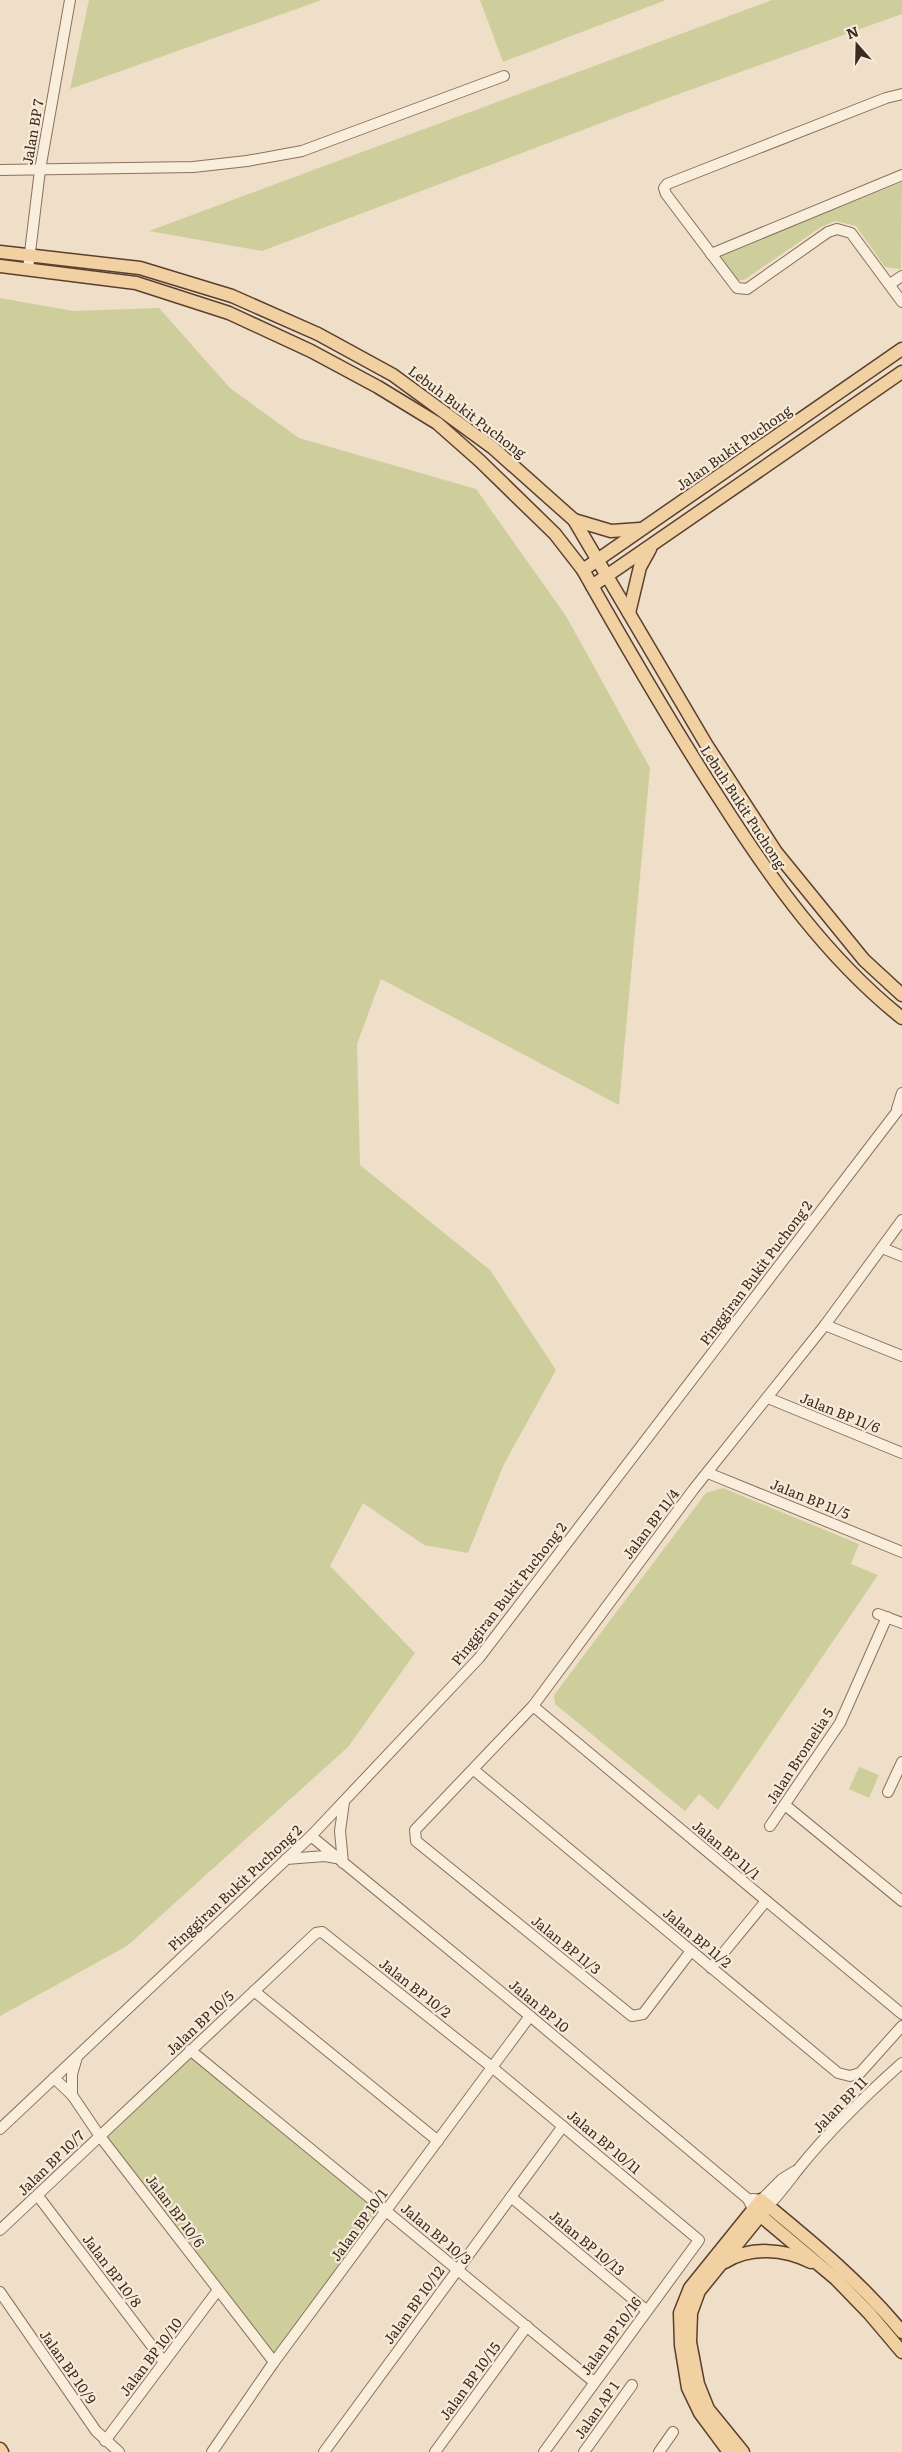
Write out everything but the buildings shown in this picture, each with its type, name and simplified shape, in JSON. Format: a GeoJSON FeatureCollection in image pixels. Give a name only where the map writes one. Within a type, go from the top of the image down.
{"type":"FeatureCollection","features":[{"type":"Feature","properties":{"kind":"main road","name":"Lebuh Bukit Puchong"},"geometry":{"type":"LineString","coordinates":[[0,252],[140,268],[232,296],[318,334],[393,375],[493,448],[574,520],[599,559],[706,744],[776,852],[864,960],[902,995]]}},
{"type":"Feature","properties":{"kind":"main road","name":"Lebuh Bukit Puchong"},"geometry":{"type":"LineString","coordinates":[[0,266],[136,284],[229,312],[311,351],[378,387],[437,423],[480,461],[566,547],[583,570],[684,745],[762,867],[852,975],[900,1017]]}},
{"type":"Feature","properties":{"kind":"main road","name":"Jalan Bukit Puchong"},"geometry":{"type":"LineString","coordinates":[[583,570],[902,350]]}},
{"type":"Feature","properties":{"kind":"main road"},"geometry":{"type":"LineString","coordinates":[[592,586],[902,372]]}},
{"type":"Feature","properties":{"kind":"main road"},"geometry":{"type":"LineString","coordinates":[[437,423],[446,412]]}},
{"type":"Feature","properties":{"kind":"main road"},"geometry":{"type":"LineString","coordinates":[[807,415],[818,430]]}},
{"type":"Feature","properties":{"kind":"main road"},"geometry":{"type":"LineString","coordinates":[[574,520],[611,531],[644,528]]}},
{"type":"Feature","properties":{"kind":"main road"},"geometry":{"type":"LineString","coordinates":[[629,613],[640,567],[654,543]]}},
{"type":"Feature","properties":{"kind":"main road"},"geometry":{"type":"LineString","coordinates":[[900,1017],[902,1030]]}},
{"type":"Feature","properties":{"kind":"main road"},"geometry":{"type":"LineString","coordinates":[[742,2452],[708,2409],[698,2384],[690,2342],[691,2313],[699,2291],[758,2206]]}},
{"type":"Feature","properties":{"kind":"main road"},"geometry":{"type":"LineString","coordinates":[[758,2206],[869,2313],[902,2352]]}},
{"type":"Feature","properties":{"kind":"main road"},"geometry":{"type":"LineString","coordinates":[[758,2206],[834,2260],[879,2304],[902,2332]]}},
{"type":"Feature","properties":{"kind":"main road"},"geometry":{"type":"LineString","coordinates":[[729,2452],[700,2413],[688,2388],[681,2345],[680,2313],[690,2288],[758,2206]]}},
{"type":"Feature","properties":{"kind":"main road"},"geometry":{"type":"LineString","coordinates":[[718,2266],[743,2253],[775,2251],[801,2258],[826,2270]]}},
{"type":"Feature","properties":{"kind":"street","name":"Jalan BP 7"},"geometry":{"type":"LineString","coordinates":[[28,269],[40,170],[70,0]]}},
{"type":"Feature","properties":{"kind":"street"},"geometry":{"type":"LineString","coordinates":[[0,170],[193,167],[247,161],[302,150],[504,76]]}},
{"type":"Feature","properties":{"kind":"street"},"geometry":{"type":"LineString","coordinates":[[902,94],[886,98],[667,184],[664,188],[666,194],[737,288],[747,289],[828,232],[837,229],[851,234],[902,302]]}},
{"type":"Feature","properties":{"kind":"street"},"geometry":{"type":"LineString","coordinates":[[711,254],[902,175]]}},
{"type":"Feature","properties":{"kind":"street"},"geometry":{"type":"LineString","coordinates":[[890,284],[902,276]]}},
{"type":"Feature","properties":{"kind":"street","name":"Pinggiran Bukit Puchong 2"},"geometry":{"type":"LineString","coordinates":[[0,2129],[311,1836],[479,1658],[900,1107],[902,1093]]}},
{"type":"Feature","properties":{"kind":"street","name":"Jalan BP 11/4"},"geometry":{"type":"LineString","coordinates":[[414,1835],[415,1830],[533,1706],[708,1472],[825,1325],[902,1220]]}},
{"type":"Feature","properties":{"kind":"street"},"geometry":{"type":"LineString","coordinates":[[882,1248],[902,1256]]}},
{"type":"Feature","properties":{"kind":"street"},"geometry":{"type":"LineString","coordinates":[[825,1325],[902,1356]]}},
{"type":"Feature","properties":{"kind":"street","name":"Jalan BP 11/6"},"geometry":{"type":"LineString","coordinates":[[768,1398],[902,1453]]}},
{"type":"Feature","properties":{"kind":"street","name":"Jalan BP 11/5"},"geometry":{"type":"LineString","coordinates":[[708,1472],[902,1552]]}},
{"type":"Feature","properties":{"kind":"street","name":"Jalan Bromelia 5"},"geometry":{"type":"LineString","coordinates":[[770,1826],[840,1722],[883,1615],[902,1623]]}},
{"type":"Feature","properties":{"kind":"street","name":"Jalan BP 11/1"},"geometry":{"type":"LineString","coordinates":[[533,1706],[902,2014]]}},
{"type":"Feature","properties":{"kind":"street"},"geometry":{"type":"LineString","coordinates":[[888,1792],[902,1762]]}},
{"type":"Feature","properties":{"kind":"street","name":"Jalan BP 11/2"},"geometry":{"type":"LineString","coordinates":[[474,1770],[838,2073],[850,2076],[860,2073],[902,2026]]}},
{"type":"Feature","properties":{"kind":"street"},"geometry":{"type":"LineString","coordinates":[[286,1859],[325,1856],[340,1860],[340,1831],[344,1802]]}},
{"type":"Feature","properties":{"kind":"street"},"geometry":{"type":"LineString","coordinates":[[785,1805],[902,1901]]}},
{"type":"Feature","properties":{"kind":"street","name":"Jalan BP 11/3"},"geometry":{"type":"LineString","coordinates":[[414,1835],[416,1841],[632,2016],[644,2014],[691,1951]]}},
{"type":"Feature","properties":{"kind":"street","name":"Jalan BP 10"},"geometry":{"type":"LineString","coordinates":[[311,1836],[758,2206]]}},
{"type":"Feature","properties":{"kind":"street"},"geometry":{"type":"LineString","coordinates":[[711,1968],[766,1901]]}},
{"type":"Feature","properties":{"kind":"street","name":"Jalan BP 10/5"},"geometry":{"type":"LineString","coordinates":[[100,2135],[319,1932]]}},
{"type":"Feature","properties":{"kind":"street","name":"Jalan BP 10/2"},"geometry":{"type":"LineString","coordinates":[[319,1932],[493,2068]]}},
{"type":"Feature","properties":{"kind":"street"},"geometry":{"type":"LineString","coordinates":[[254,1991],[438,2141]]}},
{"type":"Feature","properties":{"kind":"street","name":"Jalan BP 10/1"},"geometry":{"type":"LineString","coordinates":[[212,2452],[274,2362],[530,2016]]}},
{"type":"Feature","properties":{"kind":"street","name":"Jalan BP 10/3"},"geometry":{"type":"LineString","coordinates":[[190,2050],[594,2382]]}},
{"type":"Feature","properties":{"kind":"street"},"geometry":{"type":"LineString","coordinates":[[72,2095],[72,2074],[78,2055]]}},
{"type":"Feature","properties":{"kind":"street","name":"Jalan BP 11"},"geometry":{"type":"LineString","coordinates":[[758,2206],[782,2179],[799,2168],[868,2094],[902,2063]]}},
{"type":"Feature","properties":{"kind":"street","name":"Jalan BP 10/11"},"geometry":{"type":"LineString","coordinates":[[493,2068],[698,2237]]}},
{"type":"Feature","properties":{"kind":"street","name":"Jalan BP 10/6"},"geometry":{"type":"LineString","coordinates":[[54,2078],[72,2095],[100,2135],[274,2362]]}},
{"type":"Feature","properties":{"kind":"street","name":"Jalan BP 10/12"},"geometry":{"type":"LineString","coordinates":[[324,2452],[563,2126]]}},
{"type":"Feature","properties":{"kind":"street","name":"Jalan BP 10/7"},"geometry":{"type":"LineString","coordinates":[[0,2230],[38,2196],[100,2135]]}},
{"type":"Feature","properties":{"kind":"street","name":"Jalan BP 10/8"},"geometry":{"type":"LineString","coordinates":[[38,2196],[164,2362]]}},
{"type":"Feature","properties":{"kind":"street","name":"Jalan BP 10/13"},"geometry":{"type":"LineString","coordinates":[[511,2197],[646,2310]]}},
{"type":"Feature","properties":{"kind":"street","name":"Jalan BP 10/16"},"geometry":{"type":"LineString","coordinates":[[544,2452],[646,2310],[699,2244],[698,2237]]}},
{"type":"Feature","properties":{"kind":"street","name":"Jalan BP 10/10"},"geometry":{"type":"LineString","coordinates":[[105,2441],[218,2290]]}},
{"type":"Feature","properties":{"kind":"street","name":"Jalan BP 10/9"},"geometry":{"type":"LineString","coordinates":[[0,2292],[96,2431],[119,2452]]}},
{"type":"Feature","properties":{"kind":"street","name":"Jalan BP 10/15"},"geometry":{"type":"LineString","coordinates":[[435,2452],[526,2326]]}},
{"type":"Feature","properties":{"kind":"street","name":"Jalan AP 1"},"geometry":{"type":"LineString","coordinates":[[584,2452],[632,2385]]}},
{"type":"Feature","properties":{"kind":"street"},"geometry":{"type":"LineString","coordinates":[[659,2452],[672,2432]]}},
{"type":"Feature","properties":{"kind":"green space"},"geometry":{"type":"Polygon","coordinates":[[[89,0],[322,0],[70,89],[89,0]]]}},
{"type":"Feature","properties":{"kind":"green space"},"geometry":{"type":"Polygon","coordinates":[[[480,0],[666,0],[503,62],[480,0]]]}},
{"type":"Feature","properties":{"kind":"green space"},"geometry":{"type":"Polygon","coordinates":[[[772,0],[902,0],[902,14],[662,100],[262,251],[149,231],[772,0]]]}},
{"type":"Feature","properties":{"kind":"green space"},"geometry":{"type":"Polygon","coordinates":[[[902,182],[901,269],[885,267],[856,226],[835,221],[821,227],[744,280],[734,280],[719,256],[902,182]]]}},
{"type":"Feature","properties":{"kind":"green space"},"geometry":{"type":"Polygon","coordinates":[[[0,298],[73,311],[159,308],[230,388],[299,438],[476,489],[566,616],[650,768],[619,1105],[381,979],[357,1044],[360,1165],[490,1270],[556,1370],[504,1464],[468,1553],[424,1545],[363,1503],[330,1566],[415,1653],[348,1747],[127,1946],[0,2016],[0,298]]]}},
{"type":"Feature","properties":{"kind":"green space"},"geometry":{"type":"Polygon","coordinates":[[[723,1488],[859,1544],[851,1564],[878,1575],[718,1810],[699,1794],[685,1811],[555,1704],[554,1695],[706,1493],[723,1488]]]}},
{"type":"Feature","properties":{"kind":"green space"},"geometry":{"type":"Polygon","coordinates":[[[859,1767],[879,1775],[869,1798],[849,1789],[859,1767]]]}},
{"type":"Feature","properties":{"kind":"green space"},"geometry":{"type":"Polygon","coordinates":[[[190,2050],[386,2211],[274,2362],[99,2135],[190,2050]]]}}]}
